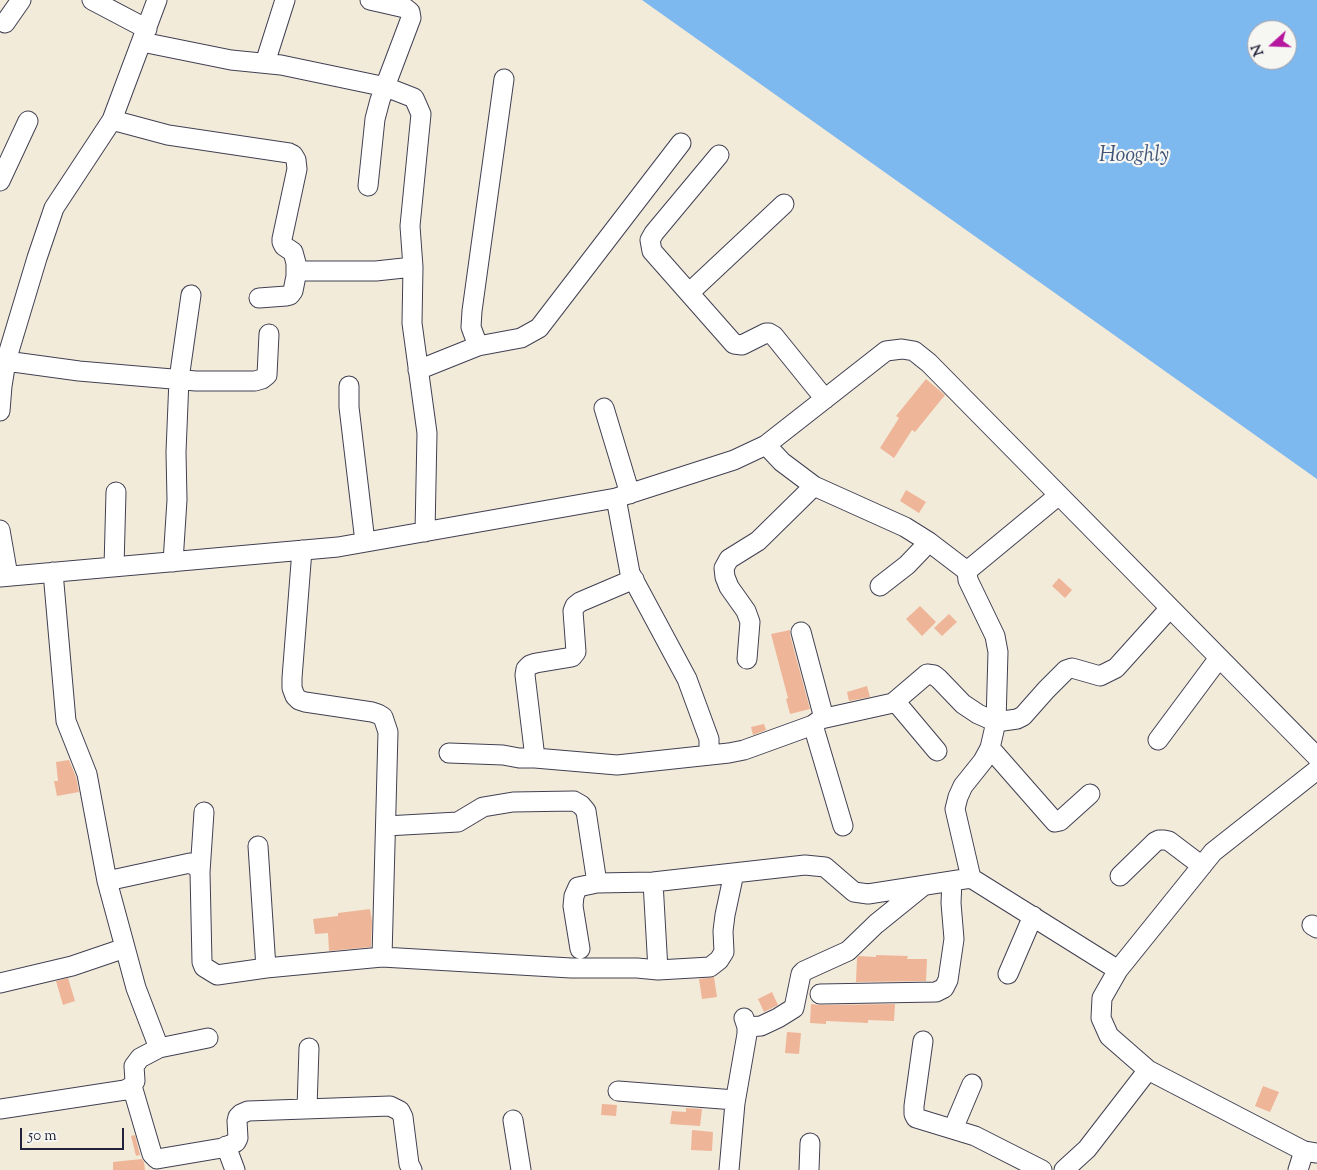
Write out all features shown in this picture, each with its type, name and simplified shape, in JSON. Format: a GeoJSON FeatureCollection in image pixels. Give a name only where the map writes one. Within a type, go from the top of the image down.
{"type":"FeatureCollection","features":[{"type":"Feature","properties":{"kind":"street"},"geometry":{"type":"LineString","coordinates":[[5,23],[21,0]]}},
{"type":"Feature","properties":{"kind":"street"},"geometry":{"type":"LineString","coordinates":[[92,0],[144,36],[231,60],[281,65],[386,87],[414,98],[421,114],[410,226],[412,323],[427,433],[424,532]]}},
{"type":"Feature","properties":{"kind":"street"},"geometry":{"type":"LineString","coordinates":[[0,411],[1,386],[6,361],[54,208],[112,120],[157,0]]}},
{"type":"Feature","properties":{"kind":"street"},"geometry":{"type":"LineString","coordinates":[[265,63],[285,0]]}},
{"type":"Feature","properties":{"kind":"street"},"geometry":{"type":"LineString","coordinates":[[368,186],[375,119],[380,100],[411,18],[411,6],[405,8],[370,0]]}},
{"type":"Feature","properties":{"kind":"street"},"geometry":{"type":"LineString","coordinates":[[478,346],[471,326],[472,311],[504,79]]}},
{"type":"Feature","properties":{"kind":"street"},"geometry":{"type":"LineString","coordinates":[[112,120],[168,135],[293,155],[296,160],[297,169],[282,239],[284,246],[293,252],[296,263],[293,291],[290,295],[259,298]]}},
{"type":"Feature","properties":{"kind":"street"},"geometry":{"type":"LineString","coordinates":[[0,181],[28,121]]}},
{"type":"Feature","properties":{"kind":"street"},"geometry":{"type":"LineString","coordinates":[[418,370],[478,346],[522,338],[538,328],[681,143]]}},
{"type":"Feature","properties":{"kind":"street"},"geometry":{"type":"LineString","coordinates":[[719,155],[654,233],[650,240],[652,251],[734,344],[742,345],[766,333],[774,336],[825,399]]}},
{"type":"Feature","properties":{"kind":"street"},"geometry":{"type":"LineString","coordinates":[[689,293],[784,204]]}},
{"type":"Feature","properties":{"kind":"street"},"geometry":{"type":"LineString","coordinates":[[296,271],[376,271],[412,267]]}},
{"type":"Feature","properties":{"kind":"street"},"geometry":{"type":"LineString","coordinates":[[172,562],[177,500],[176,452],[179,379],[191,295]]}},
{"type":"Feature","properties":{"kind":"street"},"geometry":{"type":"LineString","coordinates":[[6,361],[79,371],[179,379],[255,381],[267,375],[269,334]]}},
{"type":"Feature","properties":{"kind":"street"},"geometry":{"type":"LineString","coordinates":[[0,530],[4,577],[338,547],[623,496],[734,460],[766,446],[886,350],[902,349],[914,352],[929,363],[1317,757]]}},
{"type":"Feature","properties":{"kind":"street"},"geometry":{"type":"LineString","coordinates":[[349,386],[349,407],[365,542]]}},
{"type":"Feature","properties":{"kind":"street"},"geometry":{"type":"LineString","coordinates":[[604,408],[623,496],[630,572],[687,680],[709,739],[710,755]]}},
{"type":"Feature","properties":{"kind":"street"},"geometry":{"type":"LineString","coordinates":[[766,446],[782,462],[814,486],[905,527],[968,571]]}},
{"type":"Feature","properties":{"kind":"street"},"geometry":{"type":"LineString","coordinates":[[747,659],[750,622],[746,611],[729,587],[724,568],[729,559],[758,541],[814,486]]}},
{"type":"Feature","properties":{"kind":"street"},"geometry":{"type":"LineString","coordinates":[[114,567],[116,492]]}},
{"type":"Feature","properties":{"kind":"street"},"geometry":{"type":"LineString","coordinates":[[968,571],[1059,495]]}},
{"type":"Feature","properties":{"kind":"street"},"geometry":{"type":"LineString","coordinates":[[880,586],[907,564],[929,542]]}},
{"type":"Feature","properties":{"kind":"street"},"geometry":{"type":"LineString","coordinates":[[302,550],[292,678],[292,688],[295,696],[305,702],[372,712],[383,718],[388,732],[382,957]]}},
{"type":"Feature","properties":{"kind":"street"},"geometry":{"type":"LineString","coordinates":[[968,571],[968,580],[995,636],[998,652],[996,722],[990,748],[983,761],[963,786],[955,809],[971,878]]}},
{"type":"Feature","properties":{"kind":"street"},"geometry":{"type":"LineString","coordinates":[[53,572],[66,721],[87,774],[107,881],[136,988],[159,1048]]}},
{"type":"Feature","properties":{"kind":"street"},"geometry":{"type":"LineString","coordinates":[[535,758],[525,676],[526,669],[536,663],[572,657],[576,652],[573,611],[575,606],[580,602],[634,579]]}},
{"type":"Feature","properties":{"kind":"street"},"geometry":{"type":"LineString","coordinates":[[449,753],[503,755],[519,758],[618,765],[744,750],[819,722],[895,702],[927,674],[931,674],[939,679],[963,704],[978,714],[996,722],[1017,720],[1024,716],[1066,670],[1072,668],[1100,676],[1116,668],[1170,608]]}},
{"type":"Feature","properties":{"kind":"street"},"geometry":{"type":"LineString","coordinates":[[801,632],[843,826]]}},
{"type":"Feature","properties":{"kind":"street"},"geometry":{"type":"LineString","coordinates":[[1158,740],[1219,658]]}},
{"type":"Feature","properties":{"kind":"street"},"geometry":{"type":"LineString","coordinates":[[895,702],[937,751]]}},
{"type":"Feature","properties":{"kind":"street"},"geometry":{"type":"LineString","coordinates":[[990,748],[1055,822],[1060,821],[1090,794]]}},
{"type":"Feature","properties":{"kind":"street"},"geometry":{"type":"LineString","coordinates":[[1298,1170],[1310,1152],[1148,1070],[1109,1036],[1102,1018],[1102,998],[1118,970],[1213,852],[1317,770]]}},
{"type":"Feature","properties":{"kind":"street"},"geometry":{"type":"LineString","coordinates":[[386,826],[458,822],[483,807],[513,802],[574,801],[586,811],[597,883]]}},
{"type":"Feature","properties":{"kind":"street"},"geometry":{"type":"LineString","coordinates":[[204,812],[200,872],[202,962],[204,968],[218,975],[266,968],[382,957],[571,968],[637,968],[658,970],[710,966],[719,960],[724,952],[723,931],[725,915],[734,873]]}},
{"type":"Feature","properties":{"kind":"street"},"geometry":{"type":"LineString","coordinates":[[1120,876],[1159,840],[1169,841],[1202,866]]}},
{"type":"Feature","properties":{"kind":"street"},"geometry":{"type":"LineString","coordinates":[[258,846],[266,968]]}},
{"type":"Feature","properties":{"kind":"street"},"geometry":{"type":"LineString","coordinates":[[107,881],[190,863],[197,867],[200,872]]}},
{"type":"Feature","properties":{"kind":"street"},"geometry":{"type":"LineString","coordinates":[[580,949],[573,906],[574,896],[578,887],[597,883],[653,882],[805,865],[825,867],[854,892],[868,894],[971,878],[1118,970]]}},
{"type":"Feature","properties":{"kind":"street"},"geometry":{"type":"LineString","coordinates":[[820,994],[936,992],[944,988],[948,980],[954,939],[952,881]]}},
{"type":"Feature","properties":{"kind":"street"},"geometry":{"type":"LineString","coordinates":[[653,882],[658,970]]}},
{"type":"Feature","properties":{"kind":"street"},"geometry":{"type":"LineString","coordinates":[[729,1170],[735,1100],[746,1023],[761,1026],[794,1008],[801,974],[804,971],[853,948],[876,924],[925,885]]}},
{"type":"Feature","properties":{"kind":"street"},"geometry":{"type":"LineString","coordinates":[[1008,974],[1033,916]]}},
{"type":"Feature","properties":{"kind":"street"},"geometry":{"type":"LineString","coordinates":[[0,983],[72,966],[125,948]]}},
{"type":"Feature","properties":{"kind":"street"},"geometry":{"type":"LineString","coordinates":[[208,1038],[159,1048],[140,1058],[134,1066],[132,1086],[154,1157],[158,1159],[226,1146],[236,1142],[238,1138],[238,1117],[248,1111],[390,1106],[400,1111],[403,1117],[409,1164],[412,1170]]}},
{"type":"Feature","properties":{"kind":"street"},"geometry":{"type":"LineString","coordinates":[[923,1041],[914,1106],[916,1118],[975,1136],[1042,1170]]}},
{"type":"Feature","properties":{"kind":"street"},"geometry":{"type":"LineString","coordinates":[[307,1108],[309,1048]]}},
{"type":"Feature","properties":{"kind":"street"},"geometry":{"type":"LineString","coordinates":[[1064,1170],[1087,1149],[1148,1070]]}},
{"type":"Feature","properties":{"kind":"street"},"geometry":{"type":"LineString","coordinates":[[953,1129],[972,1084]]}},
{"type":"Feature","properties":{"kind":"street"},"geometry":{"type":"LineString","coordinates":[[0,1109],[125,1090],[132,1086]]}},
{"type":"Feature","properties":{"kind":"street"},"geometry":{"type":"LineString","coordinates":[[618,1091],[735,1100]]}},
{"type":"Feature","properties":{"kind":"street"},"geometry":{"type":"LineString","coordinates":[[512,1120],[521,1170]]}},
{"type":"Feature","properties":{"kind":"street"},"geometry":{"type":"LineString","coordinates":[[809,1170],[810,1143]]}},
{"type":"Feature","properties":{"kind":"street"},"geometry":{"type":"LineString","coordinates":[[226,1146],[235,1170]]}},
{"type":"Feature","properties":{"kind":"water","name":"Hooghly"},"geometry":{"type":"Polygon","coordinates":[[[642,0],[1317,0],[1317,479],[642,0]]]}},
{"type":"Feature","properties":{"kind":"building"},"geometry":{"type":"Polygon","coordinates":[[[926,379],[945,395],[915,432],[912,430],[894,458],[880,448],[899,418],[896,416],[926,379]]]}},
{"type":"Feature","properties":{"kind":"building"},"geometry":{"type":"Polygon","coordinates":[[[906,490],[926,502],[919,513],[900,501],[906,490]]]}},
{"type":"Feature","properties":{"kind":"building"},"geometry":{"type":"Polygon","coordinates":[[[1059,578],[1072,590],[1065,598],[1052,586],[1059,578]]]}},
{"type":"Feature","properties":{"kind":"building"},"geometry":{"type":"Polygon","coordinates":[[[920,606],[936,622],[922,636],[906,619],[920,606]]]}},
{"type":"Feature","properties":{"kind":"building"},"geometry":{"type":"Polygon","coordinates":[[[949,614],[957,622],[942,636],[934,628],[949,614]]]}},
{"type":"Feature","properties":{"kind":"building"},"geometry":{"type":"Polygon","coordinates":[[[790,630],[810,709],[790,714],[786,699],[788,698],[771,634],[790,630]]]}},
{"type":"Feature","properties":{"kind":"building"},"geometry":{"type":"Polygon","coordinates":[[[867,686],[870,697],[849,701],[847,692],[867,686]]]}},
{"type":"Feature","properties":{"kind":"building"},"geometry":{"type":"Polygon","coordinates":[[[764,724],[766,730],[753,735],[751,727],[764,724]]]}},
{"type":"Feature","properties":{"kind":"building"},"geometry":{"type":"Polygon","coordinates":[[[69,760],[76,777],[79,792],[57,796],[54,781],[58,781],[56,762],[69,760]]]}},
{"type":"Feature","properties":{"kind":"building"},"geometry":{"type":"Polygon","coordinates":[[[370,909],[372,921],[371,947],[329,951],[328,933],[315,934],[313,919],[338,916],[338,913],[370,909]]]}},
{"type":"Feature","properties":{"kind":"building"},"geometry":{"type":"Polygon","coordinates":[[[876,955],[908,956],[907,959],[927,959],[926,981],[856,982],[857,958],[859,956],[876,957],[876,955]]]}},
{"type":"Feature","properties":{"kind":"building"},"geometry":{"type":"Polygon","coordinates":[[[714,977],[717,997],[702,999],[699,979],[714,977]]]}},
{"type":"Feature","properties":{"kind":"building"},"geometry":{"type":"Polygon","coordinates":[[[68,978],[75,1001],[63,1005],[56,981],[68,978]]]}},
{"type":"Feature","properties":{"kind":"building"},"geometry":{"type":"Polygon","coordinates":[[[772,992],[778,1005],[764,1012],[758,999],[772,992]]]}},
{"type":"Feature","properties":{"kind":"building"},"geometry":{"type":"Polygon","coordinates":[[[811,1004],[895,1004],[894,1021],[868,1020],[868,1023],[826,1021],[826,1024],[810,1023],[811,1004]]]}},
{"type":"Feature","properties":{"kind":"building"},"geometry":{"type":"Polygon","coordinates":[[[787,1032],[801,1033],[799,1054],[785,1053],[787,1032]]]}},
{"type":"Feature","properties":{"kind":"building"},"geometry":{"type":"Polygon","coordinates":[[[1263,1086],[1279,1092],[1270,1112],[1255,1106],[1263,1086]]]}},
{"type":"Feature","properties":{"kind":"building"},"geometry":{"type":"Polygon","coordinates":[[[602,1104],[617,1105],[616,1116],[601,1115],[602,1104]]]}},
{"type":"Feature","properties":{"kind":"building"},"geometry":{"type":"Polygon","coordinates":[[[686,1108],[702,1109],[700,1126],[670,1124],[672,1111],[686,1112],[686,1108]]]}},
{"type":"Feature","properties":{"kind":"building"},"geometry":{"type":"Polygon","coordinates":[[[692,1130],[713,1132],[712,1151],[691,1150],[692,1130]]]}},
{"type":"Feature","properties":{"kind":"building"},"geometry":{"type":"Polygon","coordinates":[[[135,1135],[140,1155],[136,1156],[131,1136],[135,1135]]]}},
{"type":"Feature","properties":{"kind":"building"},"geometry":{"type":"Polygon","coordinates":[[[142,1159],[145,1170],[113,1170],[113,1162],[142,1159]]]}}]}
